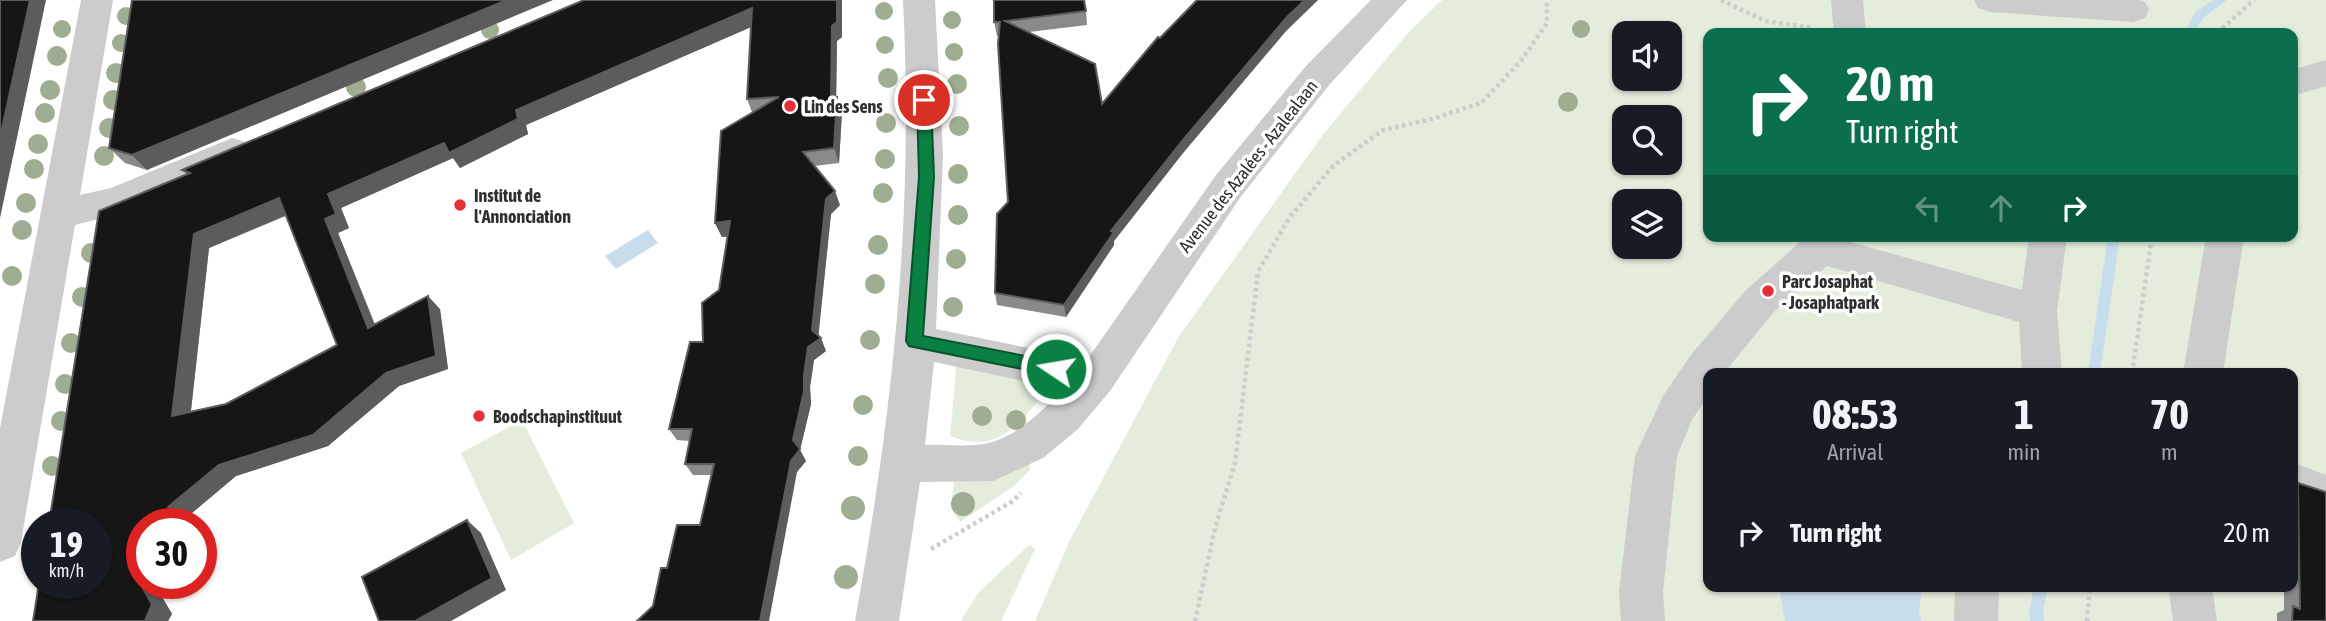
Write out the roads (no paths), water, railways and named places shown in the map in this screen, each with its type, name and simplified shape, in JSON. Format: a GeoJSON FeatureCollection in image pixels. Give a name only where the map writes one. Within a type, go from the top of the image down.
{"type":"FeatureCollection","features":[{"type":"Feature","properties":{"kind":"street"},"geometry":{"type":"LineString","coordinates":[[0,542],[61,214],[97,0]]}},
{"type":"Feature","properties":{"kind":"street"},"geometry":{"type":"LineString","coordinates":[[877,621],[901,464],[915,341],[926,177],[919,0]]}},
{"type":"Feature","properties":{"kind":"street","name":"Avenue des Azalées - Azalealaan"},"geometry":{"type":"LineString","coordinates":[[901,464],[993,462],[1028,445],[1064,416],[1096,379],[1229,185],[1318,75],[1391,0]]}},
{"type":"Feature","properties":{"kind":"street"},"geometry":{"type":"LineString","coordinates":[[1990,0],[2132,14]]}},
{"type":"Feature","properties":{"kind":"street"},"geometry":{"type":"LineString","coordinates":[[2298,81],[2326,72]]}},
{"type":"Feature","properties":{"kind":"street"},"geometry":{"type":"LineString","coordinates":[[61,214],[117,201],[265,138]]}},
{"type":"Feature","properties":{"kind":"street"},"geometry":{"type":"LineString","coordinates":[[2042,368],[2038,311],[2047,242]]}},
{"type":"Feature","properties":{"kind":"street"},"geometry":{"type":"LineString","coordinates":[[2204,368],[2224,242]]}},
{"type":"Feature","properties":{"kind":"street"},"geometry":{"type":"LineString","coordinates":[[1704,368],[1760,302],[1823,243],[2038,311]]}},
{"type":"Feature","properties":{"kind":"street"},"geometry":{"type":"LineString","coordinates":[[915,341],[1096,379]]}},
{"type":"Feature","properties":{"kind":"street"},"geometry":{"type":"LineString","coordinates":[[1643,621],[1641,592],[1656,456],[1677,408],[1703,369]]}},
{"type":"Feature","properties":{"kind":"street"},"geometry":{"type":"LineString","coordinates":[[1976,621],[1977,592]]}},
{"type":"Feature","properties":{"kind":"street"},"geometry":{"type":"LineString","coordinates":[[2191,592],[2195,621]]}},
{"type":"Feature","properties":{"kind":"lane"},"geometry":{"type":"LineString","coordinates":[[2298,474],[2326,485]]}},
{"type":"Feature","properties":{"kind":"water"},"geometry":{"type":"Polygon","coordinates":[[[648,230],[658,243],[616,269],[605,256],[648,230]]]}},
{"type":"Feature","properties":{"kind":"water"},"geometry":{"type":"Polygon","coordinates":[[[1780,592],[1921,592],[1921,621],[1785,621],[1780,592]]]}},
{"type":"Feature","properties":{"kind":"waterway"},"geometry":{"type":"LineString","coordinates":[[2192,28],[2200,14],[2222,0]]}},
{"type":"Feature","properties":{"kind":"waterway"},"geometry":{"type":"LineString","coordinates":[[2095,368],[2113,242]]}},
{"type":"Feature","properties":{"kind":"waterway"},"geometry":{"type":"LineString","coordinates":[[2037,621],[2040,592]]}},
{"type":"Feature","properties":{"kind":"place","name":"Lin des Sens"},"geometry":{"type":"Point","coordinates":[790,106]}},
{"type":"Feature","properties":{"kind":"place","name":"Institut de l'Annonciation"},"geometry":{"type":"Point","coordinates":[460,205]}},
{"type":"Feature","properties":{"kind":"place","name":"Parc Josaphat - Josaphatpark"},"geometry":{"type":"Point","coordinates":[1768,291]}},
{"type":"Feature","properties":{"kind":"place","name":"Boodschapinstituut"},"geometry":{"type":"Point","coordinates":[479,416]}}]}
